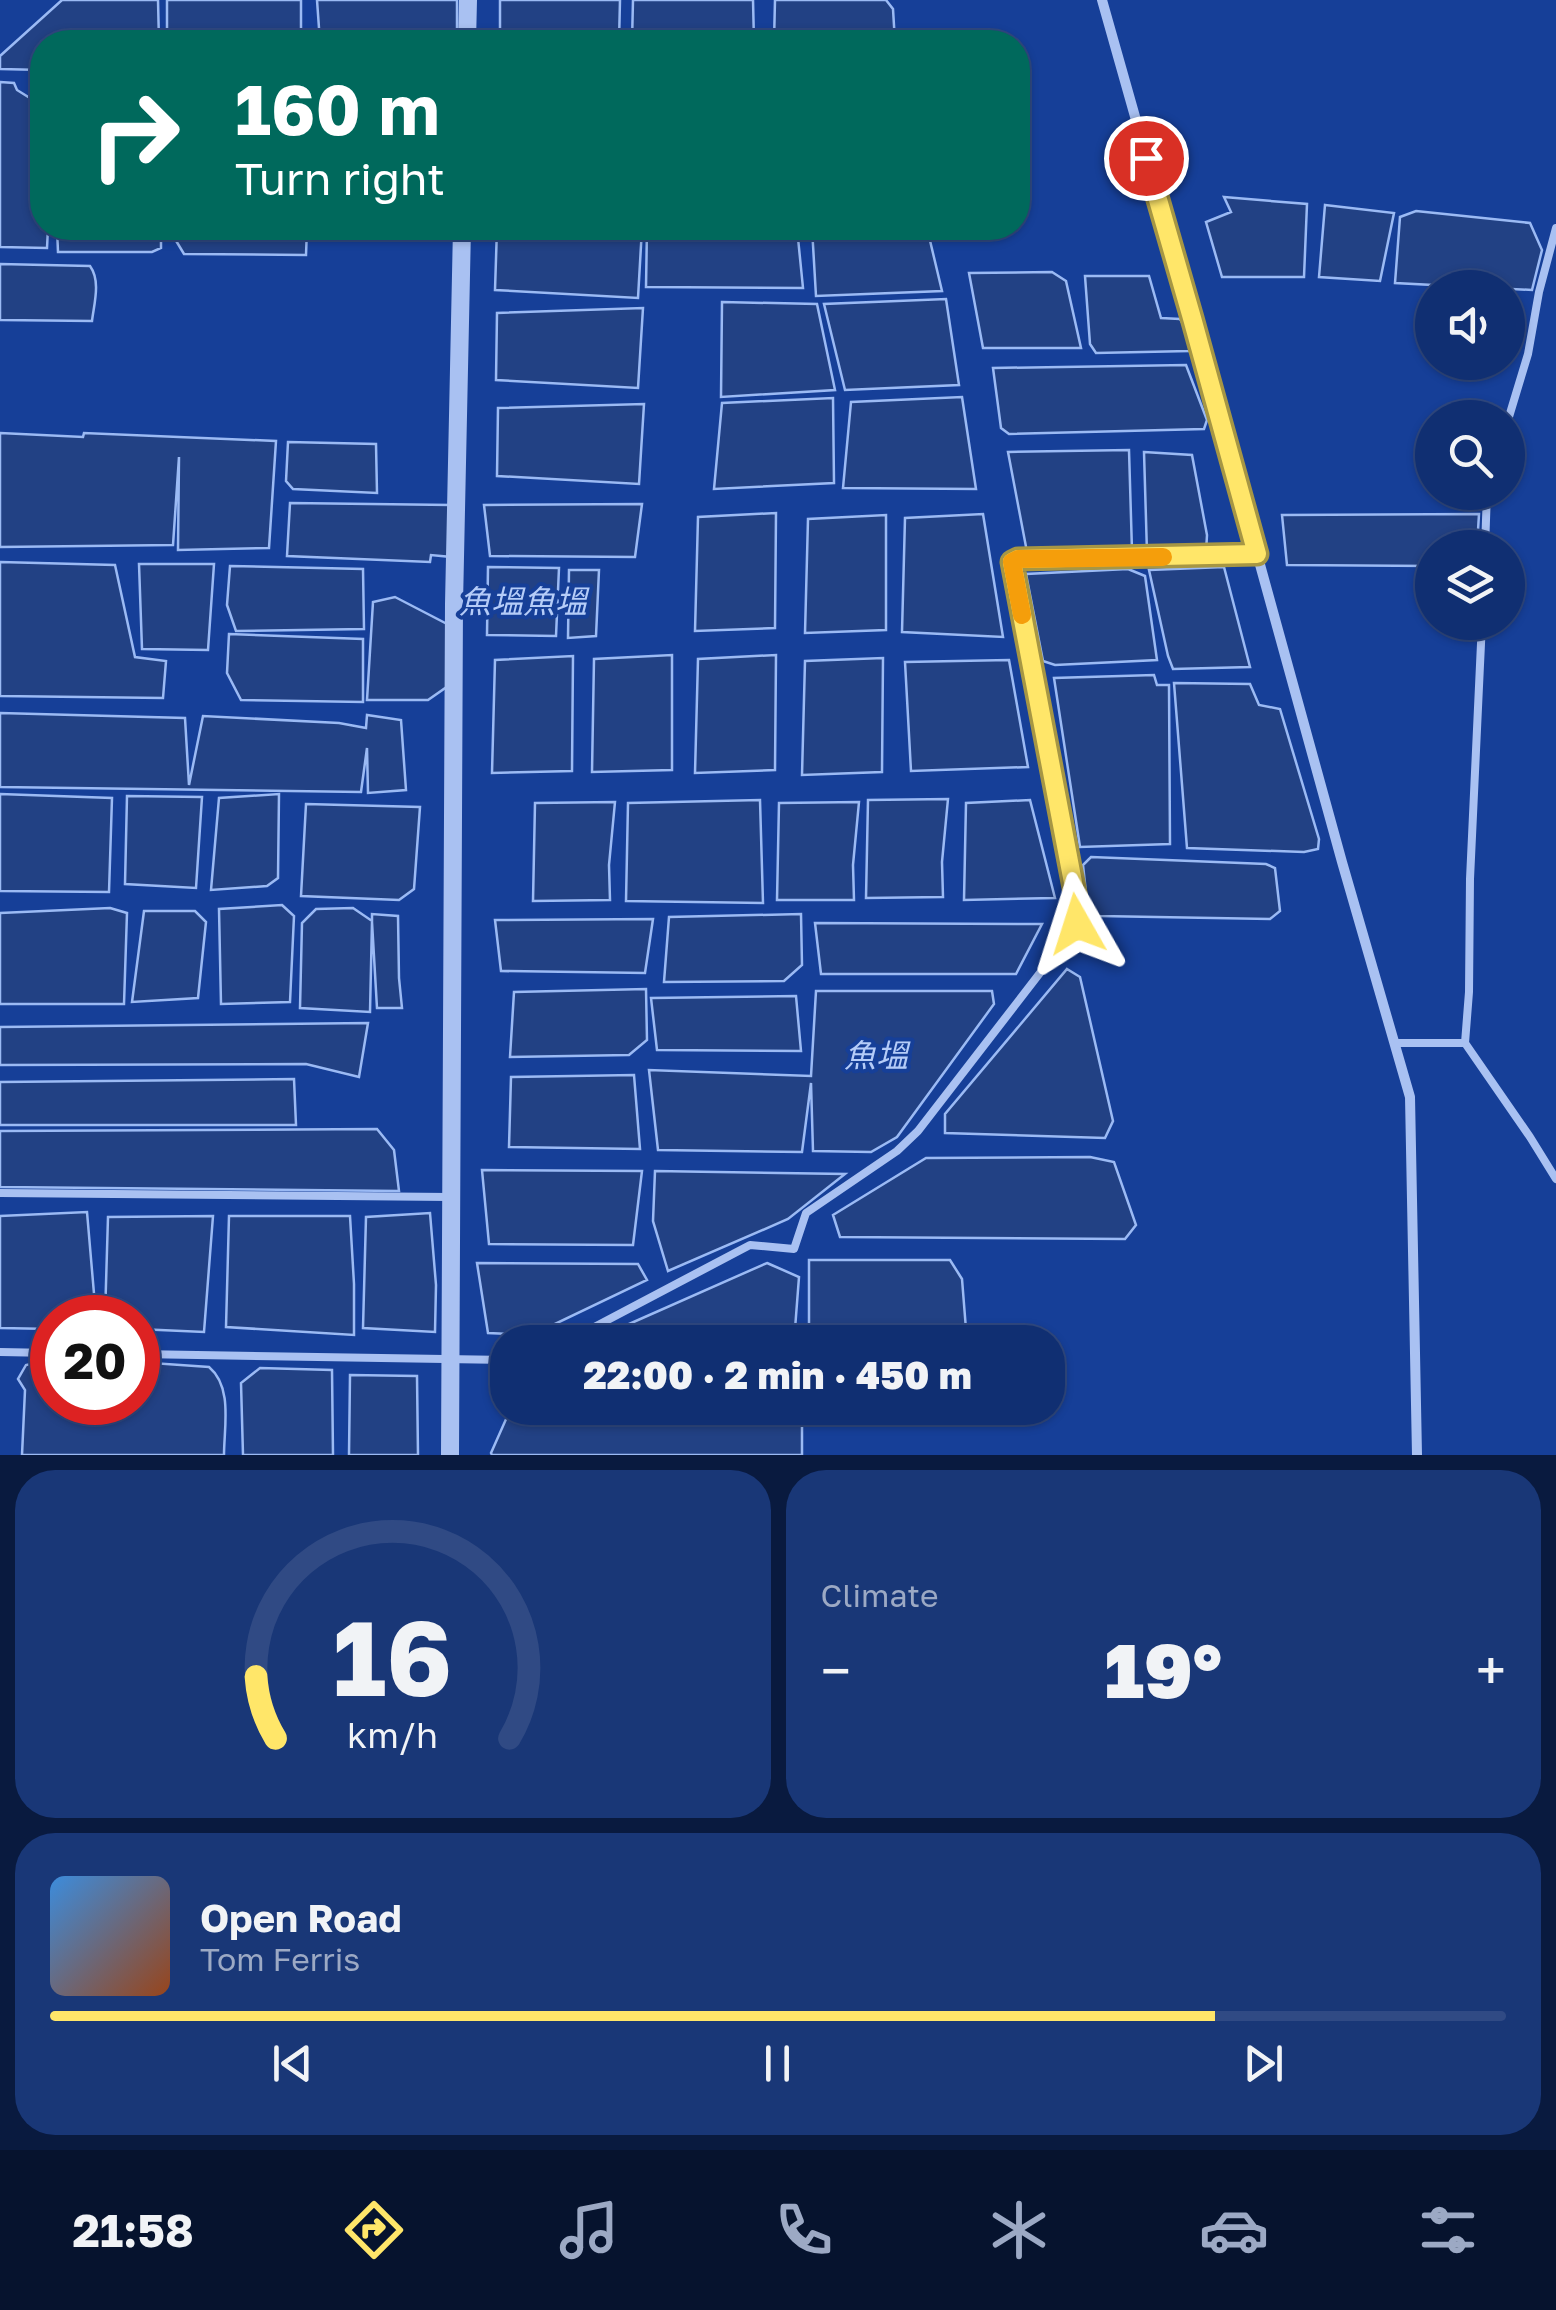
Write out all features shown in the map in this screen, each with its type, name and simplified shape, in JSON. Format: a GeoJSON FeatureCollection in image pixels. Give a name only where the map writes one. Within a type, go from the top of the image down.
{"type":"FeatureCollection","features":[{"type":"Feature","properties":{"kind":"street"},"geometry":{"type":"LineString","coordinates":[[467,30],[468,0]]}},
{"type":"Feature","properties":{"kind":"street"},"geometry":{"type":"LineString","coordinates":[[1102,0],[1410,1097],[1417,1455]]}},
{"type":"Feature","properties":{"kind":"street"},"geometry":{"type":"LineString","coordinates":[[450,1455],[454,604],[462,240]]}},
{"type":"Feature","properties":{"kind":"lane"},"geometry":{"type":"LineString","coordinates":[[1514,400],[1556,228]]}},
{"type":"Feature","properties":{"kind":"lane"},"geometry":{"type":"LineString","coordinates":[[598,1325],[750,1246],[794,1249],[806,1213],[897,1151],[918,1131],[1077,924],[1079,914],[1012,562],[1257,554]]}},
{"type":"Feature","properties":{"kind":"lane"},"geometry":{"type":"LineString","coordinates":[[1481,640],[1464,1043],[1556,1179]]}},
{"type":"Feature","properties":{"kind":"lane"},"geometry":{"type":"LineString","coordinates":[[1394,1043],[1464,1043]]}},
{"type":"Feature","properties":{"kind":"lane"},"geometry":{"type":"LineString","coordinates":[[0,1193],[452,1198]]}},
{"type":"Feature","properties":{"kind":"lane"},"geometry":{"type":"LineString","coordinates":[[0,1352],[30,1353]]}},
{"type":"Feature","properties":{"kind":"lane"},"geometry":{"type":"LineString","coordinates":[[160,1354],[490,1360]]}},
{"type":"Feature","properties":{"kind":"water"},"geometry":{"type":"Polygon","coordinates":[[[62,0],[158,0],[159,30],[30,30],[30,70],[0,69],[0,56],[62,0]]]}},
{"type":"Feature","properties":{"kind":"water"},"geometry":{"type":"Polygon","coordinates":[[[167,0],[301,0],[301,30],[167,28],[167,0]]]}},
{"type":"Feature","properties":{"kind":"water"},"geometry":{"type":"Polygon","coordinates":[[[317,0],[457,0],[457,30],[319,30],[317,0]]]}},
{"type":"Feature","properties":{"kind":"water"},"geometry":{"type":"Polygon","coordinates":[[[500,0],[620,0],[619,30],[500,30],[500,0]]]}},
{"type":"Feature","properties":{"kind":"water"},"geometry":{"type":"Polygon","coordinates":[[[633,0],[753,0],[754,30],[632,30],[633,0]]]}},
{"type":"Feature","properties":{"kind":"water"},"geometry":{"type":"Polygon","coordinates":[[[775,0],[886,0],[893,9],[894,30],[774,30],[775,0]]]}},
{"type":"Feature","properties":{"kind":"water"},"geometry":{"type":"Polygon","coordinates":[[[0,82],[14,83],[17,90],[30,98],[30,240],[47,240],[47,248],[0,247],[0,82]]]}},
{"type":"Feature","properties":{"kind":"water"},"geometry":{"type":"Polygon","coordinates":[[[1224,197],[1307,204],[1304,277],[1222,277],[1206,222],[1231,212],[1224,197]]]}},
{"type":"Feature","properties":{"kind":"water"},"geometry":{"type":"Polygon","coordinates":[[[1325,205],[1394,213],[1380,281],[1319,277],[1325,205]]]}},
{"type":"Feature","properties":{"kind":"water"},"geometry":{"type":"Polygon","coordinates":[[[1416,211],[1530,223],[1542,250],[1532,290],[1525,290],[1525,270],[1415,270],[1415,284],[1395,283],[1400,217],[1416,211]]]}},
{"type":"Feature","properties":{"kind":"water"},"geometry":{"type":"Polygon","coordinates":[[[58,240],[161,240],[161,248],[152,252],[58,252],[58,240]]]}},
{"type":"Feature","properties":{"kind":"water"},"geometry":{"type":"Polygon","coordinates":[[[176,240],[307,240],[306,255],[184,254],[176,240]]]}},
{"type":"Feature","properties":{"kind":"water"},"geometry":{"type":"Polygon","coordinates":[[[497,240],[641,240],[638,298],[495,290],[497,240]]]}},
{"type":"Feature","properties":{"kind":"water"},"geometry":{"type":"Polygon","coordinates":[[[647,240],[798,240],[803,288],[646,287],[647,240]]]}},
{"type":"Feature","properties":{"kind":"water"},"geometry":{"type":"Polygon","coordinates":[[[813,240],[930,240],[942,291],[816,296],[813,240]]]}},
{"type":"Feature","properties":{"kind":"water"},"geometry":{"type":"Polygon","coordinates":[[[0,264],[90,266],[96,286],[92,321],[0,320],[0,264]]]}},
{"type":"Feature","properties":{"kind":"water"},"geometry":{"type":"Polygon","coordinates":[[[1052,272],[1066,281],[1081,348],[983,348],[969,273],[1052,272]]]}},
{"type":"Feature","properties":{"kind":"water"},"geometry":{"type":"Polygon","coordinates":[[[1085,276],[1149,276],[1161,318],[1180,319],[1193,341],[1189,351],[1096,353],[1090,344],[1085,276]]]}},
{"type":"Feature","properties":{"kind":"water"},"geometry":{"type":"Polygon","coordinates":[[[946,299],[959,385],[845,390],[824,304],[946,299]]]}},
{"type":"Feature","properties":{"kind":"water"},"geometry":{"type":"Polygon","coordinates":[[[722,302],[817,304],[835,390],[721,397],[722,302]]]}},
{"type":"Feature","properties":{"kind":"water"},"geometry":{"type":"Polygon","coordinates":[[[643,308],[638,388],[496,380],[497,313],[643,308]]]}},
{"type":"Feature","properties":{"kind":"water"},"geometry":{"type":"Polygon","coordinates":[[[1186,365],[1207,420],[1204,429],[1009,434],[1001,428],[993,368],[1186,365]]]}},
{"type":"Feature","properties":{"kind":"water"},"geometry":{"type":"Polygon","coordinates":[[[962,397],[976,489],[843,488],[851,402],[962,397]]]}},
{"type":"Feature","properties":{"kind":"water"},"geometry":{"type":"Polygon","coordinates":[[[833,398],[834,483],[714,489],[722,403],[833,398]]]}},
{"type":"Feature","properties":{"kind":"water"},"geometry":{"type":"Polygon","coordinates":[[[644,404],[639,484],[497,476],[498,408],[644,404]]]}},
{"type":"Feature","properties":{"kind":"water"},"geometry":{"type":"Polygon","coordinates":[[[0,433],[276,441],[269,548],[178,550],[179,457],[173,545],[0,547],[0,433]]]}},
{"type":"Feature","properties":{"kind":"water"},"geometry":{"type":"Polygon","coordinates":[[[288,442],[376,444],[377,493],[293,489],[286,481],[288,442]]]}},
{"type":"Feature","properties":{"kind":"water"},"geometry":{"type":"Polygon","coordinates":[[[1129,450],[1132,551],[1027,552],[1008,452],[1129,450]]]}},
{"type":"Feature","properties":{"kind":"water"},"geometry":{"type":"Polygon","coordinates":[[[1144,452],[1192,455],[1207,535],[1206,552],[1147,553],[1144,452]]]}},
{"type":"Feature","properties":{"kind":"water"},"geometry":{"type":"Polygon","coordinates":[[[290,503],[451,505],[452,557],[431,555],[430,562],[287,556],[290,503]]]}},
{"type":"Feature","properties":{"kind":"water"},"geometry":{"type":"Polygon","coordinates":[[[642,504],[635,557],[490,556],[484,505],[642,504]]]}},
{"type":"Feature","properties":{"kind":"water"},"geometry":{"type":"Polygon","coordinates":[[[776,513],[775,628],[695,631],[698,517],[776,513]]]}},
{"type":"Feature","properties":{"kind":"water"},"geometry":{"type":"Polygon","coordinates":[[[983,514],[1003,637],[902,632],[905,518],[983,514]]]}},
{"type":"Feature","properties":{"kind":"water"},"geometry":{"type":"Polygon","coordinates":[[[1479,514],[1478,530],[1415,530],[1415,566],[1287,565],[1282,515],[1479,514]]]}},
{"type":"Feature","properties":{"kind":"water"},"geometry":{"type":"Polygon","coordinates":[[[886,515],[886,630],[805,633],[808,519],[886,515]]]}},
{"type":"Feature","properties":{"kind":"water"},"geometry":{"type":"Polygon","coordinates":[[[0,562],[115,565],[135,657],[166,661],[163,698],[0,696],[0,562]]]}},
{"type":"Feature","properties":{"kind":"water"},"geometry":{"type":"Polygon","coordinates":[[[139,564],[214,564],[208,650],[142,649],[139,564]]]}},
{"type":"Feature","properties":{"kind":"water"},"geometry":{"type":"Polygon","coordinates":[[[230,566],[363,569],[364,629],[236,631],[227,605],[230,566]]]}},
{"type":"Feature","properties":{"kind":"water","name":"魚塭魚塭"},"geometry":{"type":"Polygon","coordinates":[[[488,567],[559,568],[556,636],[487,635],[488,567]]]}},
{"type":"Feature","properties":{"kind":"water"},"geometry":{"type":"Polygon","coordinates":[[[1224,567],[1250,667],[1173,669],[1149,570],[1224,567]]]}},
{"type":"Feature","properties":{"kind":"water"},"geometry":{"type":"Polygon","coordinates":[[[1128,569],[1145,576],[1157,660],[1055,665],[1043,661],[1026,574],[1128,569]]]}},
{"type":"Feature","properties":{"kind":"water"},"geometry":{"type":"Polygon","coordinates":[[[569,570],[599,570],[596,636],[568,638],[569,570]]]}},
{"type":"Feature","properties":{"kind":"water"},"geometry":{"type":"Polygon","coordinates":[[[395,597],[447,624],[448,686],[428,700],[367,700],[373,602],[395,597]]]}},
{"type":"Feature","properties":{"kind":"water"},"geometry":{"type":"Polygon","coordinates":[[[229,634],[363,639],[363,702],[241,700],[227,673],[229,634]]]}},
{"type":"Feature","properties":{"kind":"water"},"geometry":{"type":"Polygon","coordinates":[[[672,655],[672,770],[592,772],[594,659],[672,655]]]}},
{"type":"Feature","properties":{"kind":"water"},"geometry":{"type":"Polygon","coordinates":[[[776,655],[775,770],[695,773],[698,659],[776,655]]]}},
{"type":"Feature","properties":{"kind":"water"},"geometry":{"type":"Polygon","coordinates":[[[573,656],[572,771],[492,773],[495,660],[573,656]]]}},
{"type":"Feature","properties":{"kind":"water"},"geometry":{"type":"Polygon","coordinates":[[[883,658],[882,772],[802,775],[805,661],[883,658]]]}},
{"type":"Feature","properties":{"kind":"water"},"geometry":{"type":"Polygon","coordinates":[[[1009,660],[1028,767],[911,771],[905,662],[1009,660]]]}},
{"type":"Feature","properties":{"kind":"water"},"geometry":{"type":"Polygon","coordinates":[[[1154,675],[1157,685],[1169,685],[1170,844],[1080,847],[1054,678],[1154,675]]]}},
{"type":"Feature","properties":{"kind":"water"},"geometry":{"type":"Polygon","coordinates":[[[1174,683],[1250,684],[1259,705],[1280,709],[1319,839],[1318,849],[1304,852],[1187,848],[1174,683]]]}},
{"type":"Feature","properties":{"kind":"water"},"geometry":{"type":"Polygon","coordinates":[[[0,713],[185,718],[189,785],[203,716],[339,723],[366,728],[367,715],[401,720],[406,790],[368,793],[367,748],[361,792],[0,787],[0,713]]]}},
{"type":"Feature","properties":{"kind":"water"},"geometry":{"type":"Polygon","coordinates":[[[0,794],[112,798],[109,892],[0,891],[0,794]]]}},
{"type":"Feature","properties":{"kind":"water"},"geometry":{"type":"Polygon","coordinates":[[[279,794],[278,878],[267,886],[211,890],[219,798],[279,794]]]}},
{"type":"Feature","properties":{"kind":"water"},"geometry":{"type":"Polygon","coordinates":[[[127,796],[202,797],[196,888],[125,884],[127,796]]]}},
{"type":"Feature","properties":{"kind":"water"},"geometry":{"type":"Polygon","coordinates":[[[948,799],[943,897],[866,898],[868,800],[948,799]]]}},
{"type":"Feature","properties":{"kind":"water"},"geometry":{"type":"Polygon","coordinates":[[[760,800],[763,903],[626,901],[628,803],[760,800]]]}},
{"type":"Feature","properties":{"kind":"water"},"geometry":{"type":"Polygon","coordinates":[[[1030,800],[1055,898],[964,900],[966,803],[1030,800]]]}},
{"type":"Feature","properties":{"kind":"water"},"geometry":{"type":"Polygon","coordinates":[[[615,802],[610,900],[533,901],[535,803],[615,802]]]}},
{"type":"Feature","properties":{"kind":"water"},"geometry":{"type":"Polygon","coordinates":[[[859,802],[854,900],[777,900],[779,803],[859,802]]]}},
{"type":"Feature","properties":{"kind":"water"},"geometry":{"type":"Polygon","coordinates":[[[306,804],[420,807],[414,889],[399,900],[301,896],[306,804]]]}},
{"type":"Feature","properties":{"kind":"water"},"geometry":{"type":"Polygon","coordinates":[[[1091,857],[1266,864],[1275,868],[1280,911],[1270,919],[1099,916],[1088,911],[1083,865],[1091,857]]]}},
{"type":"Feature","properties":{"kind":"water"},"geometry":{"type":"Polygon","coordinates":[[[282,905],[294,916],[290,1002],[221,1004],[219,909],[282,905]]]}},
{"type":"Feature","properties":{"kind":"water"},"geometry":{"type":"Polygon","coordinates":[[[110,908],[127,913],[124,1004],[0,1004],[0,913],[110,908]]]}},
{"type":"Feature","properties":{"kind":"water"},"geometry":{"type":"Polygon","coordinates":[[[353,908],[372,921],[372,914],[398,916],[402,1008],[377,1008],[372,922],[370,1012],[300,1008],[302,923],[316,909],[353,908]]]}},
{"type":"Feature","properties":{"kind":"water"},"geometry":{"type":"Polygon","coordinates":[[[144,911],[195,911],[206,922],[198,998],[132,1002],[144,911]]]}},
{"type":"Feature","properties":{"kind":"water","name":"魚塭"},"geometry":{"type":"Polygon","coordinates":[[[801,914],[802,965],[784,981],[664,982],[669,917],[801,914]]]}},
{"type":"Feature","properties":{"kind":"water"},"geometry":{"type":"Polygon","coordinates":[[[653,919],[645,973],[501,971],[495,920],[653,919]]]}},
{"type":"Feature","properties":{"kind":"water","name":"魚塭"},"geometry":{"type":"Polygon","coordinates":[[[815,923],[1042,924],[1016,974],[821,974],[815,923]]]}},
{"type":"Feature","properties":{"kind":"water"},"geometry":{"type":"Polygon","coordinates":[[[1067,969],[1080,977],[1113,1121],[1105,1138],[945,1133],[945,1114],[1067,969]]]}},
{"type":"Feature","properties":{"kind":"water"},"geometry":{"type":"Polygon","coordinates":[[[646,989],[647,1040],[629,1055],[510,1057],[514,992],[646,989]]]}},
{"type":"Feature","properties":{"kind":"water","name":"魚塭"},"geometry":{"type":"Polygon","coordinates":[[[816,991],[992,991],[994,1004],[897,1137],[871,1152],[813,1151],[811,1083],[802,1152],[658,1150],[649,1070],[811,1076],[816,991]]]}},
{"type":"Feature","properties":{"kind":"water","name":"魚塭"},"geometry":{"type":"Polygon","coordinates":[[[796,996],[801,1051],[657,1050],[651,998],[796,996]]]}},
{"type":"Feature","properties":{"kind":"water"},"geometry":{"type":"Polygon","coordinates":[[[368,1023],[359,1077],[306,1064],[0,1065],[0,1027],[368,1023]]]}},
{"type":"Feature","properties":{"kind":"water"},"geometry":{"type":"Polygon","coordinates":[[[634,1075],[640,1149],[509,1147],[511,1077],[634,1075]]]}},
{"type":"Feature","properties":{"kind":"water"},"geometry":{"type":"Polygon","coordinates":[[[294,1079],[296,1125],[0,1125],[0,1082],[294,1079]]]}},
{"type":"Feature","properties":{"kind":"water"},"geometry":{"type":"Polygon","coordinates":[[[377,1129],[394,1150],[399,1191],[0,1187],[0,1131],[377,1129]]]}},
{"type":"Feature","properties":{"kind":"water"},"geometry":{"type":"Polygon","coordinates":[[[1090,1157],[1114,1162],[1136,1225],[1125,1239],[840,1237],[833,1215],[926,1158],[1090,1157]]]}},
{"type":"Feature","properties":{"kind":"water"},"geometry":{"type":"Polygon","coordinates":[[[482,1170],[642,1171],[633,1245],[489,1244],[482,1170]]]}},
{"type":"Feature","properties":{"kind":"water"},"geometry":{"type":"Polygon","coordinates":[[[655,1171],[845,1174],[788,1219],[668,1271],[653,1221],[655,1171]]]}},
{"type":"Feature","properties":{"kind":"water"},"geometry":{"type":"Polygon","coordinates":[[[87,1212],[94,1295],[30,1295],[30,1329],[0,1328],[0,1216],[87,1212]]]}},
{"type":"Feature","properties":{"kind":"water"},"geometry":{"type":"Polygon","coordinates":[[[430,1213],[435,1332],[363,1328],[366,1217],[430,1213]]]}},
{"type":"Feature","properties":{"kind":"water"},"geometry":{"type":"Polygon","coordinates":[[[213,1216],[204,1332],[160,1330],[160,1295],[106,1295],[108,1217],[213,1216]]]}},
{"type":"Feature","properties":{"kind":"water"},"geometry":{"type":"Polygon","coordinates":[[[229,1216],[350,1216],[354,1335],[226,1327],[229,1216]]]}},
{"type":"Feature","properties":{"kind":"water"},"geometry":{"type":"Polygon","coordinates":[[[809,1260],[950,1260],[962,1279],[966,1325],[809,1325],[809,1260]]]}},
{"type":"Feature","properties":{"kind":"water"},"geometry":{"type":"Polygon","coordinates":[[[477,1263],[638,1264],[647,1280],[553,1325],[490,1325],[488,1333],[477,1263]]]}},
{"type":"Feature","properties":{"kind":"water"},"geometry":{"type":"Polygon","coordinates":[[[767,1263],[799,1277],[795,1325],[629,1324],[767,1263]]]}},
{"type":"Feature","properties":{"kind":"water"},"geometry":{"type":"Polygon","coordinates":[[[30,1364],[30,1425],[160,1425],[160,1364],[209,1367],[217,1375],[224,1396],[224,1455],[22,1455],[25,1390],[18,1379],[30,1364]]]}},
{"type":"Feature","properties":{"kind":"water"},"geometry":{"type":"Polygon","coordinates":[[[260,1368],[332,1370],[333,1455],[243,1455],[241,1383],[260,1368]]]}},
{"type":"Feature","properties":{"kind":"water"},"geometry":{"type":"Polygon","coordinates":[[[350,1375],[417,1376],[418,1455],[349,1455],[350,1375]]]}},
{"type":"Feature","properties":{"kind":"water"},"geometry":{"type":"Polygon","coordinates":[[[503,1425],[802,1425],[802,1455],[491,1453],[503,1425]]]}},
{"type":"Feature","properties":{"kind":"slow traffic"},"geometry":{"type":"LineString","coordinates":[[1022,615],[1012,562],[1018,559],[1163,557]]}},
{"type":"Feature","properties":{"kind":"route"},"geometry":{"type":"LineString","coordinates":[[1077,924],[1079,914],[1012,562],[1257,554],[1146,158]]}}]}
